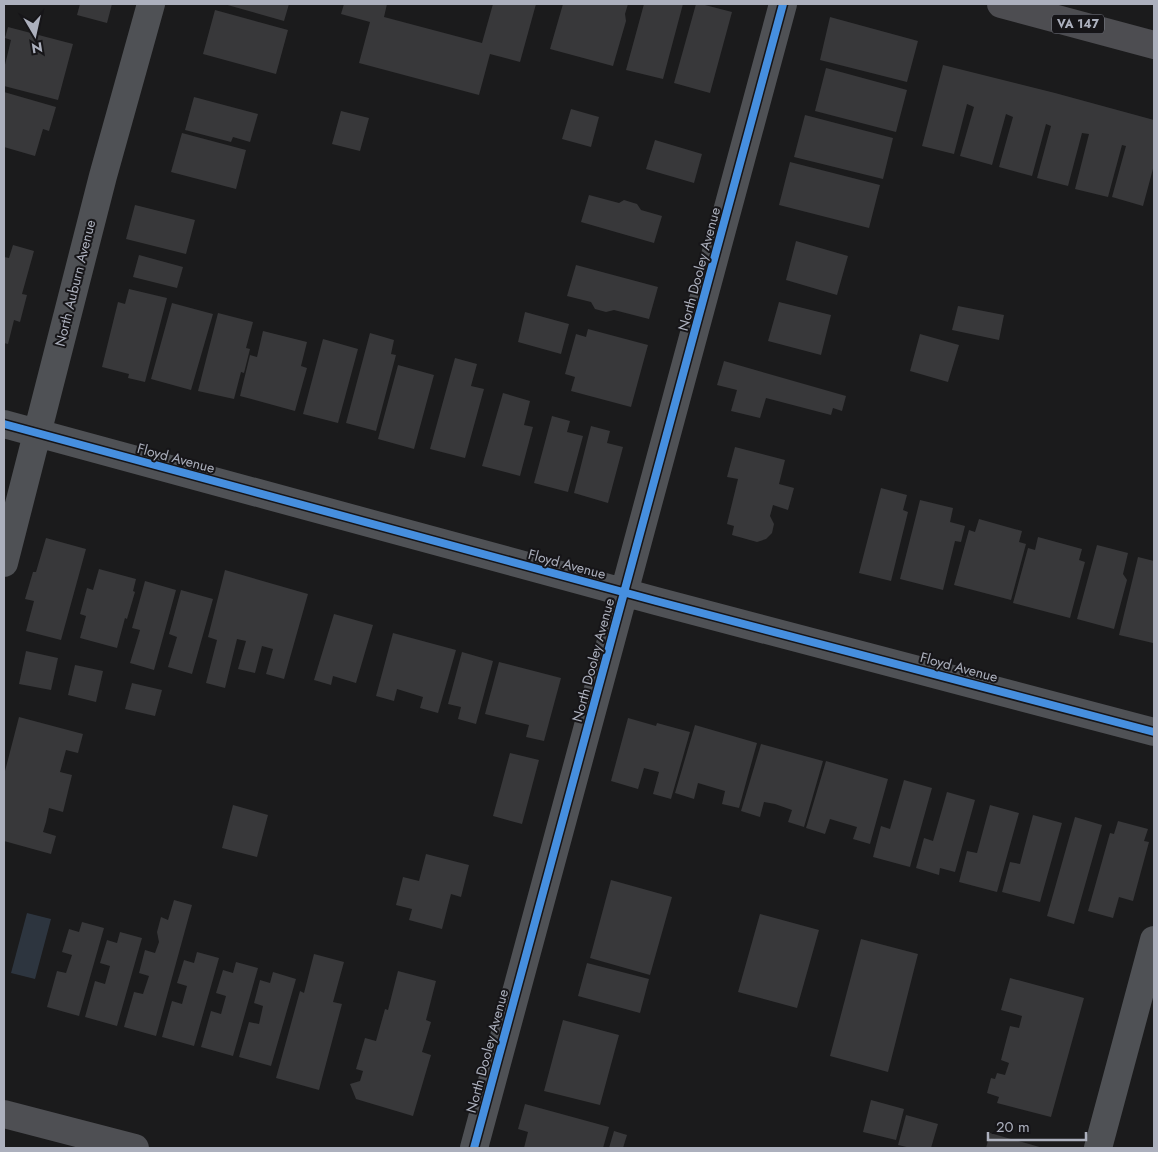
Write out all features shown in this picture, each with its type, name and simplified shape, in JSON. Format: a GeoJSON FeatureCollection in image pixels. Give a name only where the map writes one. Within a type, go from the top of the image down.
{"type":"FeatureCollection","features":[{"type":"Feature","properties":{"kind":"main road","name":"VA 147"},"geometry":{"type":"LineString","coordinates":[[1002,4],[1154,45]]}},
{"type":"Feature","properties":{"kind":"main road"},"geometry":{"type":"LineString","coordinates":[[4,1114],[96,1143],[135,1148]]}},
{"type":"Feature","properties":{"kind":"street","name":"North Auburn Avenue"},"geometry":{"type":"LineString","coordinates":[[4,563],[103,176],[151,4]]}},
{"type":"Feature","properties":{"kind":"street","name":"North Dooley Avenue"},"geometry":{"type":"LineString","coordinates":[[474,1148],[783,4]]}},
{"type":"Feature","properties":{"kind":"street","name":"Floyd Avenue"},"geometry":{"type":"LineString","coordinates":[[4,424],[625,592],[1154,732]]}},
{"type":"Feature","properties":{"kind":"street"},"geometry":{"type":"LineString","coordinates":[[1098,1148],[1154,940]]}},
{"type":"Feature","properties":{"kind":"shaded area"},"geometry":{"type":"Polygon","coordinates":[[[27,913],[51,919],[35,979],[11,973],[27,913]]]}},
{"type":"Feature","properties":{"kind":"building"},"geometry":{"type":"Polygon","coordinates":[[[80,4],[112,4],[107,23],[77,15],[80,4]]]}},
{"type":"Feature","properties":{"kind":"building"},"geometry":{"type":"Polygon","coordinates":[[[224,4],[289,4],[284,21],[224,4]]]}},
{"type":"Feature","properties":{"kind":"building"},"geometry":{"type":"Polygon","coordinates":[[[344,4],[387,4],[384,17],[482,43],[493,4],[536,4],[520,62],[490,54],[479,95],[359,63],[370,22],[341,14],[344,4]]]}},
{"type":"Feature","properties":{"kind":"building"},"geometry":{"type":"Polygon","coordinates":[[[563,4],[628,4],[625,14],[626,21],[613,66],[550,49],[563,4]]]}},
{"type":"Feature","properties":{"kind":"building"},"geometry":{"type":"Polygon","coordinates":[[[644,4],[683,4],[663,79],[626,70],[644,4]]]}},
{"type":"Feature","properties":{"kind":"building"},"geometry":{"type":"Polygon","coordinates":[[[696,4],[732,12],[710,93],[674,83],[696,4]]]}},
{"type":"Feature","properties":{"kind":"building"},"geometry":{"type":"Polygon","coordinates":[[[215,10],[288,30],[276,74],[203,54],[215,10]]]}},
{"type":"Feature","properties":{"kind":"building"},"geometry":{"type":"Polygon","coordinates":[[[830,17],[918,41],[907,82],[820,60],[830,17]]]}},
{"type":"Feature","properties":{"kind":"building"},"geometry":{"type":"Polygon","coordinates":[[[8,27],[73,44],[58,100],[4,86],[4,69],[11,40],[5,38],[8,27]]]}},
{"type":"Feature","properties":{"kind":"building"},"geometry":{"type":"Polygon","coordinates":[[[943,65],[1154,120],[1154,165],[1143,206],[1112,197],[1126,146],[1122,145],[1108,197],[1075,189],[1089,134],[1082,133],[1068,186],[1037,178],[1051,126],[1046,124],[1032,176],[999,167],[1013,117],[1006,114],[992,165],[960,156],[974,107],[967,104],[954,154],[922,146],[943,65]]]}},
{"type":"Feature","properties":{"kind":"building"},"geometry":{"type":"Polygon","coordinates":[[[826,68],[907,90],[896,132],[815,111],[826,68]]]}},
{"type":"Feature","properties":{"kind":"building"},"geometry":{"type":"Polygon","coordinates":[[[4,92],[56,107],[49,131],[43,129],[35,156],[4,147],[4,92]]]}},
{"type":"Feature","properties":{"kind":"building"},"geometry":{"type":"Polygon","coordinates":[[[194,97],[258,114],[250,142],[233,137],[231,142],[185,130],[194,97]]]}},
{"type":"Feature","properties":{"kind":"building"},"geometry":{"type":"Polygon","coordinates":[[[571,109],[599,117],[591,147],[562,139],[571,109]]]}},
{"type":"Feature","properties":{"kind":"building"},"geometry":{"type":"Polygon","coordinates":[[[341,111],[369,118],[360,151],[332,144],[341,111]]]}},
{"type":"Feature","properties":{"kind":"building"},"geometry":{"type":"Polygon","coordinates":[[[805,115],[893,138],[883,179],[794,157],[805,115]]]}},
{"type":"Feature","properties":{"kind":"building"},"geometry":{"type":"Polygon","coordinates":[[[182,133],[246,150],[236,189],[171,172],[182,133]]]}},
{"type":"Feature","properties":{"kind":"building"},"geometry":{"type":"Polygon","coordinates":[[[655,140],[702,154],[694,183],[646,169],[655,140]]]}},
{"type":"Feature","properties":{"kind":"building"},"geometry":{"type":"Polygon","coordinates":[[[790,162],[880,185],[869,228],[779,205],[790,162]]]}},
{"type":"Feature","properties":{"kind":"building"},"geometry":{"type":"Polygon","coordinates":[[[589,195],[619,203],[624,200],[637,204],[641,210],[662,216],[654,243],[581,222],[589,195]]]}},
{"type":"Feature","properties":{"kind":"building"},"geometry":{"type":"Polygon","coordinates":[[[135,205],[195,220],[186,254],[126,239],[135,205]]]}},
{"type":"Feature","properties":{"kind":"building"},"geometry":{"type":"Polygon","coordinates":[[[796,241],[848,256],[837,295],[786,280],[796,241]]]}},
{"type":"Feature","properties":{"kind":"building"},"geometry":{"type":"Polygon","coordinates":[[[13,245],[34,251],[22,294],[27,295],[20,322],[14,320],[8,344],[4,343],[4,257],[9,258],[13,245]]]}},
{"type":"Feature","properties":{"kind":"building"},"geometry":{"type":"Polygon","coordinates":[[[139,255],[183,267],[177,288],[133,277],[139,255]]]}},
{"type":"Feature","properties":{"kind":"building"},"geometry":{"type":"Polygon","coordinates":[[[576,265],[658,287],[649,319],[614,310],[606,312],[595,309],[591,302],[567,296],[576,265]]]}},
{"type":"Feature","properties":{"kind":"building"},"geometry":{"type":"Polygon","coordinates":[[[129,289],[167,298],[145,382],[128,378],[129,374],[102,367],[118,302],[125,304],[129,289]]]}},
{"type":"Feature","properties":{"kind":"building"},"geometry":{"type":"Polygon","coordinates":[[[779,302],[831,315],[821,355],[768,341],[779,302]]]}},
{"type":"Feature","properties":{"kind":"building"},"geometry":{"type":"Polygon","coordinates":[[[172,303],[213,314],[191,390],[151,379],[172,303]]]}},
{"type":"Feature","properties":{"kind":"building"},"geometry":{"type":"Polygon","coordinates":[[[958,306],[1004,315],[999,340],[952,330],[958,306]]]}},
{"type":"Feature","properties":{"kind":"building"},"geometry":{"type":"Polygon","coordinates":[[[525,312],[569,324],[561,354],[518,342],[525,312]]]}},
{"type":"Feature","properties":{"kind":"building"},"geometry":{"type":"Polygon","coordinates":[[[218,313],[253,322],[246,348],[250,349],[244,373],[241,372],[234,399],[198,391],[218,313]]]}},
{"type":"Feature","properties":{"kind":"building"},"geometry":{"type":"Polygon","coordinates":[[[588,329],[648,345],[631,407],[571,391],[575,377],[565,374],[576,334],[586,337],[588,329]]]}},
{"type":"Feature","properties":{"kind":"building"},"geometry":{"type":"Polygon","coordinates":[[[263,331],[307,342],[301,366],[307,368],[295,411],[240,396],[250,355],[257,357],[263,331]]]}},
{"type":"Feature","properties":{"kind":"building"},"geometry":{"type":"Polygon","coordinates":[[[370,333],[394,340],[391,354],[396,355],[376,431],[346,423],[370,333]]]}},
{"type":"Feature","properties":{"kind":"building"},"geometry":{"type":"Polygon","coordinates":[[[920,334],[959,345],[948,382],[910,371],[920,334]]]}},
{"type":"Feature","properties":{"kind":"building"},"geometry":{"type":"Polygon","coordinates":[[[323,339],[358,349],[338,423],[303,414],[323,339]]]}},
{"type":"Feature","properties":{"kind":"building"},"geometry":{"type":"Polygon","coordinates":[[[455,358],[477,364],[471,386],[484,389],[465,458],[430,449],[455,358]]]}},
{"type":"Feature","properties":{"kind":"building"},"geometry":{"type":"Polygon","coordinates":[[[724,361],[846,396],[842,411],[833,408],[831,415],[766,398],[760,418],[731,411],[737,390],[717,385],[724,361]]]}},
{"type":"Feature","properties":{"kind":"building"},"geometry":{"type":"Polygon","coordinates":[[[398,365],[434,375],[414,449],[378,439],[398,365]]]}},
{"type":"Feature","properties":{"kind":"building"},"geometry":{"type":"Polygon","coordinates":[[[503,393],[530,401],[524,425],[533,427],[520,476],[482,466],[503,393]]]}},
{"type":"Feature","properties":{"kind":"building"},"geometry":{"type":"Polygon","coordinates":[[[552,416],[570,421],[567,432],[583,436],[568,492],[534,483],[552,416]]]}},
{"type":"Feature","properties":{"kind":"building"},"geometry":{"type":"Polygon","coordinates":[[[591,426],[610,431],[607,443],[623,447],[608,503],[574,493],[591,426]]]}},
{"type":"Feature","properties":{"kind":"building"},"geometry":{"type":"Polygon","coordinates":[[[735,447],[785,460],[779,484],[794,488],[788,510],[773,505],[770,516],[774,524],[772,533],[766,539],[757,542],[732,535],[734,526],[727,524],[738,479],[727,477],[735,447]]]}},
{"type":"Feature","properties":{"kind":"building"},"geometry":{"type":"Polygon","coordinates":[[[881,488],[907,495],[903,510],[908,512],[891,581],[859,573],[881,488]]]}},
{"type":"Feature","properties":{"kind":"building"},"geometry":{"type":"Polygon","coordinates":[[[920,500],[953,508],[950,522],[965,526],[961,542],[955,541],[943,590],[900,579],[920,500]]]}},
{"type":"Feature","properties":{"kind":"building"},"geometry":{"type":"Polygon","coordinates":[[[979,519],[1022,531],[1019,542],[1026,544],[1011,600],[954,585],[969,530],[975,532],[979,519]]]}},
{"type":"Feature","properties":{"kind":"building"},"geometry":{"type":"Polygon","coordinates":[[[1038,537],[1082,549],[1079,560],[1085,562],[1070,618],[1013,603],[1028,548],[1035,550],[1038,537]]]}},
{"type":"Feature","properties":{"kind":"building"},"geometry":{"type":"Polygon","coordinates":[[[46,538],[86,549],[61,640],[26,631],[34,601],[25,599],[33,572],[36,572],[46,538]]]}},
{"type":"Feature","properties":{"kind":"building"},"geometry":{"type":"Polygon","coordinates":[[[1097,545],[1128,553],[1123,574],[1127,580],[1114,629],[1077,619],[1097,545]]]}},
{"type":"Feature","properties":{"kind":"building"},"geometry":{"type":"Polygon","coordinates":[[[1138,557],[1154,561],[1153,643],[1119,635],[1138,557]]]}},
{"type":"Feature","properties":{"kind":"building"},"geometry":{"type":"Polygon","coordinates":[[[99,569],[136,579],[133,591],[135,592],[127,619],[125,618],[117,648],[80,638],[86,616],[80,614],[87,588],[93,590],[99,569]]]}},
{"type":"Feature","properties":{"kind":"building"},"geometry":{"type":"Polygon","coordinates":[[[225,570],[308,594],[284,679],[266,674],[273,649],[262,646],[255,673],[238,669],[246,641],[237,639],[225,688],[206,683],[217,640],[208,637],[225,570]]]}},
{"type":"Feature","properties":{"kind":"building"},"geometry":{"type":"Polygon","coordinates":[[[145,581],[176,590],[154,670],[130,663],[140,630],[132,628],[145,581]]]}},
{"type":"Feature","properties":{"kind":"building"},"geometry":{"type":"Polygon","coordinates":[[[181,590],[213,599],[192,674],[168,667],[177,637],[169,634],[181,590]]]}},
{"type":"Feature","properties":{"kind":"building"},"geometry":{"type":"Polygon","coordinates":[[[334,614],[373,625],[356,683],[333,676],[331,685],[314,680],[334,614]]]}},
{"type":"Feature","properties":{"kind":"building"},"geometry":{"type":"Polygon","coordinates":[[[393,633],[456,650],[438,713],[420,708],[423,697],[397,689],[394,701],[376,696],[393,633]]]}},
{"type":"Feature","properties":{"kind":"building"},"geometry":{"type":"Polygon","coordinates":[[[26,651],[58,658],[51,690],[19,684],[26,651]]]}},
{"type":"Feature","properties":{"kind":"building"},"geometry":{"type":"Polygon","coordinates":[[[462,652],[493,661],[476,724],[458,719],[461,707],[448,704],[462,652]]]}},
{"type":"Feature","properties":{"kind":"building"},"geometry":{"type":"Polygon","coordinates":[[[499,662],[561,678],[544,741],[526,737],[529,725],[485,714],[499,662]]]}},
{"type":"Feature","properties":{"kind":"building"},"geometry":{"type":"Polygon","coordinates":[[[75,665],[103,671],[96,702],[68,695],[75,665]]]}},
{"type":"Feature","properties":{"kind":"building"},"geometry":{"type":"Polygon","coordinates":[[[132,683],[162,690],[155,716],[125,709],[132,683]]]}},
{"type":"Feature","properties":{"kind":"building"},"geometry":{"type":"Polygon","coordinates":[[[19,717],[83,734],[78,753],[66,750],[60,772],[72,775],[63,812],[49,808],[43,832],[56,836],[51,854],[4,841],[4,775],[19,717]]]}},
{"type":"Feature","properties":{"kind":"building"},"geometry":{"type":"Polygon","coordinates":[[[628,718],[656,726],[657,723],[690,732],[671,799],[653,794],[659,772],[644,768],[638,789],[611,781],[628,718]]]}},
{"type":"Feature","properties":{"kind":"building"},"geometry":{"type":"Polygon","coordinates":[[[695,725],[757,743],[739,808],[722,804],[725,791],[698,783],[694,799],[675,793],[695,725]]]}},
{"type":"Feature","properties":{"kind":"building"},"geometry":{"type":"Polygon","coordinates":[[[761,744],[823,761],[804,827],[788,822],[792,810],[775,804],[764,802],[760,817],[741,811],[761,744]]]}},
{"type":"Feature","properties":{"kind":"building"},"geometry":{"type":"Polygon","coordinates":[[[510,753],[539,760],[522,824],[493,816],[510,753]]]}},
{"type":"Feature","properties":{"kind":"building"},"geometry":{"type":"Polygon","coordinates":[[[826,761],[888,779],[870,844],[853,839],[857,827],[830,819],[825,834],[806,828],[826,761]]]}},
{"type":"Feature","properties":{"kind":"building"},"geometry":{"type":"Polygon","coordinates":[[[904,780],[932,788],[910,867],[873,857],[881,826],[890,829],[904,780]]]}},
{"type":"Feature","properties":{"kind":"building"},"geometry":{"type":"Polygon","coordinates":[[[947,792],[975,800],[955,872],[940,868],[939,875],[916,868],[924,838],[933,841],[947,792]]]}},
{"type":"Feature","properties":{"kind":"building"},"geometry":{"type":"Polygon","coordinates":[[[233,805],[268,815],[257,857],[222,848],[233,805]]]}},
{"type":"Feature","properties":{"kind":"building"},"geometry":{"type":"Polygon","coordinates":[[[990,805],[1019,813],[997,892],[959,882],[967,851],[977,853],[990,805]]]}},
{"type":"Feature","properties":{"kind":"building"},"geometry":{"type":"Polygon","coordinates":[[[1033,815],[1062,823],[1040,902],[1002,892],[1010,862],[1020,864],[1033,815]]]}},
{"type":"Feature","properties":{"kind":"building"},"geometry":{"type":"Polygon","coordinates":[[[1075,817],[1102,825],[1074,924],[1047,916],[1075,817]]]}},
{"type":"Feature","properties":{"kind":"building"},"geometry":{"type":"Polygon","coordinates":[[[1118,821],[1148,829],[1144,841],[1149,842],[1133,901],[1119,897],[1113,918],[1088,911],[1110,833],[1114,834],[1118,821]]]}},
{"type":"Feature","properties":{"kind":"building"},"geometry":{"type":"Polygon","coordinates":[[[426,854],[469,865],[461,897],[451,894],[442,929],[409,920],[412,909],[396,905],[403,877],[419,881],[426,854]]]}},
{"type":"Feature","properties":{"kind":"building"},"geometry":{"type":"Polygon","coordinates":[[[611,880],[672,897],[650,975],[590,958],[611,880]]]}},
{"type":"Feature","properties":{"kind":"building"},"geometry":{"type":"Polygon","coordinates":[[[174,900],[192,905],[156,1036],[124,1027],[134,992],[143,994],[149,976],[139,973],[145,950],[155,953],[159,942],[157,932],[161,917],[168,920],[174,900]]]}},
{"type":"Feature","properties":{"kind":"building"},"geometry":{"type":"Polygon","coordinates":[[[760,914],[819,930],[797,1008],[738,992],[760,914]]]}},
{"type":"Feature","properties":{"kind":"building"},"geometry":{"type":"Polygon","coordinates":[[[82,922],[104,928],[79,1016],[47,1007],[57,971],[66,973],[72,955],[62,952],[69,929],[79,932],[82,922]]]}},
{"type":"Feature","properties":{"kind":"building"},"geometry":{"type":"Polygon","coordinates":[[[120,932],[142,938],[117,1026],[85,1017],[95,981],[105,984],[110,966],[100,963],[107,940],[117,943],[120,932]]]}},
{"type":"Feature","properties":{"kind":"building"},"geometry":{"type":"Polygon","coordinates":[[[861,939],[918,954],[888,1072],[830,1056],[861,939]]]}},
{"type":"Feature","properties":{"kind":"building"},"geometry":{"type":"Polygon","coordinates":[[[197,952],[219,958],[194,1046],[162,1037],[172,1001],[182,1004],[187,986],[177,983],[184,960],[194,963],[197,952]]]}},
{"type":"Feature","properties":{"kind":"building"},"geometry":{"type":"Polygon","coordinates":[[[314,954],[344,962],[333,1002],[342,1004],[319,1090],[276,1078],[300,991],[304,993],[314,954]]]}},
{"type":"Feature","properties":{"kind":"building"},"geometry":{"type":"Polygon","coordinates":[[[236,962],[258,968],[233,1056],[201,1047],[211,1011],[221,1014],[226,996],[216,993],[223,970],[233,973],[236,962]]]}},
{"type":"Feature","properties":{"kind":"building"},"geometry":{"type":"Polygon","coordinates":[[[587,963],[649,979],[640,1013],[578,996],[587,963]]]}},
{"type":"Feature","properties":{"kind":"building"},"geometry":{"type":"Polygon","coordinates":[[[398,971],[436,981],[426,1020],[431,1022],[422,1052],[431,1055],[413,1116],[356,1099],[350,1084],[360,1081],[363,1071],[356,1069],[365,1038],[376,1041],[385,1009],[388,1010],[398,971]]]}},
{"type":"Feature","properties":{"kind":"building"},"geometry":{"type":"Polygon","coordinates":[[[273,972],[296,979],[271,1066],[239,1057],[249,1022],[259,1024],[263,1006],[254,1003],[260,980],[270,983],[273,972]]]}},
{"type":"Feature","properties":{"kind":"building"},"geometry":{"type":"Polygon","coordinates":[[[1010,978],[1084,998],[1051,1117],[997,1103],[999,1097],[987,1093],[991,1078],[995,1079],[997,1073],[1005,1075],[1009,1063],[1001,1060],[1010,1026],[1019,1028],[1022,1016],[1001,1010],[1010,978]]]}},
{"type":"Feature","properties":{"kind":"building"},"geometry":{"type":"Polygon","coordinates":[[[563,1020],[619,1035],[600,1105],[544,1091],[563,1020]]]}},
{"type":"Feature","properties":{"kind":"building"},"geometry":{"type":"Polygon","coordinates":[[[871,1100],[904,1109],[896,1140],[863,1132],[871,1100]]]}},
{"type":"Feature","properties":{"kind":"building"},"geometry":{"type":"Polygon","coordinates":[[[525,1104],[609,1127],[603,1148],[524,1148],[528,1132],[518,1129],[525,1104]]]}},
{"type":"Feature","properties":{"kind":"building"},"geometry":{"type":"Polygon","coordinates":[[[906,1115],[938,1124],[931,1148],[911,1148],[898,1145],[906,1115]]]}},
{"type":"Feature","properties":{"kind":"building"},"geometry":{"type":"Polygon","coordinates":[[[614,1131],[627,1135],[623,1148],[609,1148],[614,1131]]]}},
{"type":"Feature","properties":{"kind":"building"},"geometry":{"type":"Polygon","coordinates":[[[990,1133],[1043,1148],[986,1148],[990,1133]]]}},
{"type":"Feature","properties":{"kind":"cycle path"},"geometry":{"type":"LineString","coordinates":[[474,1148],[783,4]]}},
{"type":"Feature","properties":{"kind":"cycle path"},"geometry":{"type":"LineString","coordinates":[[4,424],[656,601],[1154,732]]}}]}
